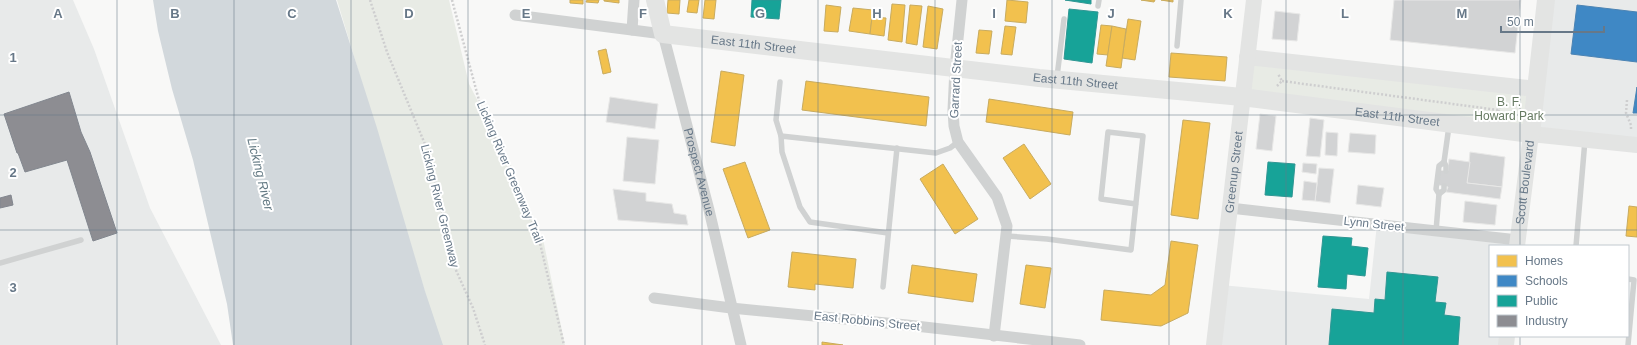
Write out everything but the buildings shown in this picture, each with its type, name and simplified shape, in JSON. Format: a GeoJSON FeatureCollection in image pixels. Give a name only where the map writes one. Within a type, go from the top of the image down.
{"type":"FeatureCollection","features":[{"type":"Feature","properties":{"kind":"main road","name":"Prospect Avenue"},"geometry":{"type":"LineString","coordinates":[[654,0],[663,34]]}},
{"type":"Feature","properties":{"kind":"main road","name":"Greenup Street"},"geometry":{"type":"LineString","coordinates":[[1214,345],[1254,0]]}},
{"type":"Feature","properties":{"kind":"main road","name":"Scott Boulevard"},"geometry":{"type":"LineString","coordinates":[[1517,243],[1546,0]]}},
{"type":"Feature","properties":{"kind":"main road","name":"East 11th Street"},"geometry":{"type":"LineString","coordinates":[[663,34],[955,68],[1242,97],[1531,134],[1634,144]]}},
{"type":"Feature","properties":{"kind":"main road"},"geometry":{"type":"LineString","coordinates":[[1247,57],[1536,89]]}},
{"type":"Feature","properties":{"kind":"street"},"geometry":{"type":"LineString","coordinates":[[632,30],[634,0]]}},
{"type":"Feature","properties":{"kind":"street","name":"Garrard Street"},"geometry":{"type":"LineString","coordinates":[[962,0],[952,110],[954,126],[958,142],[997,197],[1007,226],[994,336]]}},
{"type":"Feature","properties":{"kind":"street","name":"East 11th Street"},"geometry":{"type":"LineString","coordinates":[[515,15],[663,34]]}},
{"type":"Feature","properties":{"kind":"street","name":"Prospect Avenue"},"geometry":{"type":"LineString","coordinates":[[663,34],[709,210],[741,345]]}},
{"type":"Feature","properties":{"kind":"street","name":"Lynn Street"},"geometry":{"type":"LineString","coordinates":[[1230,208],[1436,231],[1517,243]]}},
{"type":"Feature","properties":{"kind":"street","name":"East Robbins Street"},"geometry":{"type":"LineString","coordinates":[[654,298],[731,308],[907,325],[1080,345]]}},
{"type":"Feature","properties":{"kind":"lane"},"geometry":{"type":"LineString","coordinates":[[1177,46],[1181,0]]}},
{"type":"Feature","properties":{"kind":"lane"},"geometry":{"type":"LineString","coordinates":[[1057,79],[1064,19]]}},
{"type":"Feature","properties":{"kind":"lane"},"geometry":{"type":"LineString","coordinates":[[780,82],[776,120],[781,136],[782,152],[800,207],[810,222],[888,233]]}},
{"type":"Feature","properties":{"kind":"lane"},"geometry":{"type":"LineString","coordinates":[[1446,171],[1444,162],[1449,124]]}},
{"type":"Feature","properties":{"kind":"lane"},"geometry":{"type":"LineString","coordinates":[[1007,236],[1047,239],[1131,250],[1136,204],[1143,136],[1108,132],[1101,199],[1136,204]]}},
{"type":"Feature","properties":{"kind":"lane"},"geometry":{"type":"LineString","coordinates":[[781,136],[936,152],[950,148],[958,142]]}},
{"type":"Feature","properties":{"kind":"lane"},"geometry":{"type":"LineString","coordinates":[[1576,245],[1586,140]]}},
{"type":"Feature","properties":{"kind":"lane"},"geometry":{"type":"LineString","coordinates":[[883,287],[897,148]]}},
{"type":"Feature","properties":{"kind":"lane"},"geometry":{"type":"LineString","coordinates":[[1436,231],[1439,194],[1436,188],[1439,166],[1444,162]]}},
{"type":"Feature","properties":{"kind":"lane"},"geometry":{"type":"LineString","coordinates":[[1439,194],[1444,190],[1444,186]]}},
{"type":"Feature","properties":{"kind":"lane"},"geometry":{"type":"LineString","coordinates":[[0,263],[80,240]]}},
{"type":"Feature","properties":{"kind":"lane"},"geometry":{"type":"LineString","coordinates":[[1633,280],[1629,334],[1637,335]]}},
{"type":"Feature","properties":{"kind":"path","name":"Licking River Greenway"},"geometry":{"type":"LineString","coordinates":[[370,0],[387,52],[429,154],[445,229],[456,268],[473,308],[486,345]]}},
{"type":"Feature","properties":{"kind":"path","name":"Licking River Greenway Trail"},"geometry":{"type":"LineString","coordinates":[[452,0],[480,104],[539,239],[564,345]]}},
{"type":"Feature","properties":{"kind":"path"},"geometry":{"type":"LineString","coordinates":[[1272,71],[1277,73],[1282,81]]}},
{"type":"Feature","properties":{"kind":"path"},"geometry":{"type":"LineString","coordinates":[[1270,86],[1276,86],[1282,81],[1498,110],[1500,114],[1504,116]]}},
{"type":"Feature","properties":{"kind":"path"},"geometry":{"type":"LineString","coordinates":[[1498,110],[1502,102],[1508,97]]}},
{"type":"Feature","properties":{"kind":"path"},"geometry":{"type":"LineString","coordinates":[[1627,100],[1626,113],[1631,124],[1634,144]]}},
{"type":"Feature","properties":{"kind":"shaded area"},"geometry":{"type":"Polygon","coordinates":[[[0,0],[73,0],[94,49],[150,208],[221,345],[0,345],[0,0]]]}},
{"type":"Feature","properties":{"kind":"shaded area"},"geometry":{"type":"Polygon","coordinates":[[[1546,0],[1637,0],[1637,145],[1531,134],[1546,0]]]}},
{"type":"Feature","properties":{"kind":"shaded area"},"geometry":{"type":"Polygon","coordinates":[[[1377,224],[1518,240],[1517,245],[1489,245],[1489,337],[1507,337],[1506,345],[1214,345],[1221,285],[1369,299],[1377,224]]]}},
{"type":"Feature","properties":{"kind":"green space"},"geometry":{"type":"Polygon","coordinates":[[[337,0],[449,0],[469,84],[511,165],[543,239],[565,345],[441,345],[337,0]]]}},
{"type":"Feature","properties":{"kind":"green space","name":"B. F. Howard Park"},"geometry":{"type":"Polygon","coordinates":[[[1247,57],[1536,89],[1531,134],[1242,97],[1247,57]]]}},
{"type":"Feature","properties":{"kind":"water","name":"Licking River"},"geometry":{"type":"Polygon","coordinates":[[[153,0],[336,0],[377,128],[425,291],[443,345],[233,345],[227,304],[193,160],[172,89],[158,31],[153,0]]]}}]}
